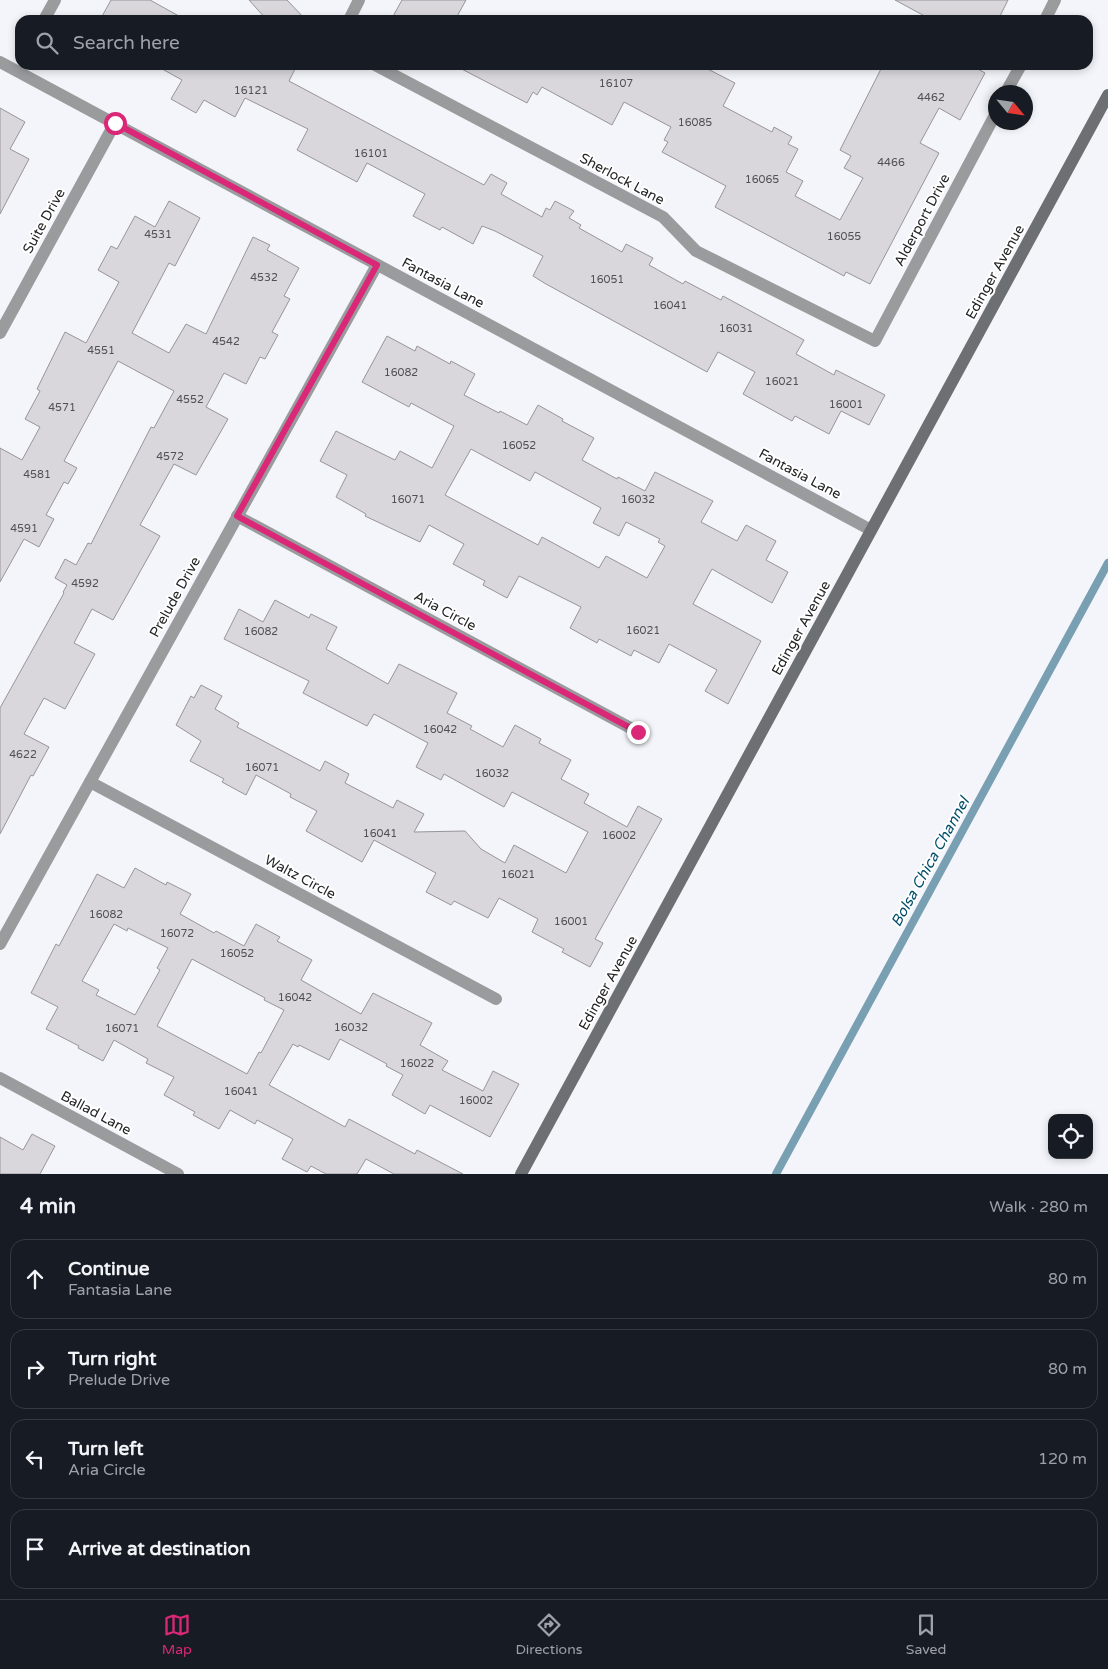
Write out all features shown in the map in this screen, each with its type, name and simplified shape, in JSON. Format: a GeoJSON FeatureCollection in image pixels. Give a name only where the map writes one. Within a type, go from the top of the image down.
{"type":"FeatureCollection","features":[{"type":"Feature","properties":{"kind":"main road","name":"Edinger Avenue"},"geometry":{"type":"LineString","coordinates":[[521,1174],[1108,95]]}},
{"type":"Feature","properties":{"kind":"street"},"geometry":{"type":"LineString","coordinates":[[47,15],[55,0]]}},
{"type":"Feature","properties":{"kind":"street"},"geometry":{"type":"LineString","coordinates":[[352,15],[359,0]]}},
{"type":"Feature","properties":{"kind":"street"},"geometry":{"type":"LineString","coordinates":[[1048,15],[1055,0]]}},
{"type":"Feature","properties":{"kind":"street","name":"Fantasia Lane"},"geometry":{"type":"LineString","coordinates":[[0,62],[15,67]]}},
{"type":"Feature","properties":{"kind":"street","name":"Fantasia Lane"},"geometry":{"type":"LineString","coordinates":[[22,70],[115,123],[377,265],[872,530]]}},
{"type":"Feature","properties":{"kind":"street","name":"Sherlock Lane"},"geometry":{"type":"LineString","coordinates":[[384,70],[663,217],[696,251],[875,341]]}},
{"type":"Feature","properties":{"kind":"street"},"geometry":{"type":"LineString","coordinates":[[1010,85],[1018,70]]}},
{"type":"Feature","properties":{"kind":"street","name":"Suite Drive"},"geometry":{"type":"LineString","coordinates":[[0,333],[115,123]]}},
{"type":"Feature","properties":{"kind":"street","name":"Alderport Drive"},"geometry":{"type":"LineString","coordinates":[[875,341],[988,128]]}},
{"type":"Feature","properties":{"kind":"street","name":"Prelude Drive"},"geometry":{"type":"LineString","coordinates":[[0,944],[377,265]]}},
{"type":"Feature","properties":{"kind":"street","name":"Aria Circle"},"geometry":{"type":"LineString","coordinates":[[237,516],[638,732]]}},
{"type":"Feature","properties":{"kind":"street","name":"Waltz Circle"},"geometry":{"type":"LineString","coordinates":[[90,782],[496,999]]}},
{"type":"Feature","properties":{"kind":"street","name":"Ballad Lane"},"geometry":{"type":"LineString","coordinates":[[0,1078],[178,1174]]}},
{"type":"Feature","properties":{"kind":"building"},"geometry":{"type":"Polygon","coordinates":[[[111,0],[150,0],[177,15],[103,15],[111,0]]]}},
{"type":"Feature","properties":{"kind":"building"},"geometry":{"type":"Polygon","coordinates":[[[249,0],[287,0],[301,15],[262,15],[249,0]]]}},
{"type":"Feature","properties":{"kind":"building"},"geometry":{"type":"Polygon","coordinates":[[[402,0],[466,0],[458,15],[394,15],[402,0]]]}},
{"type":"Feature","properties":{"kind":"building"},"geometry":{"type":"Polygon","coordinates":[[[895,0],[1008,0],[1000,15],[923,15],[895,0]]]}},
{"type":"Feature","properties":{"kind":"building"},"geometry":{"type":"Polygon","coordinates":[[[164,70],[294,70],[289,81],[484,185],[491,174],[507,183],[501,194],[542,217],[546,208],[550,210],[555,201],[574,211],[569,218],[581,225],[579,228],[622,252],[626,244],[653,258],[649,265],[683,284],[685,281],[721,300],[723,296],[804,340],[796,354],[834,375],[836,370],[885,395],[869,425],[841,411],[829,434],[795,416],[792,421],[743,394],[755,372],[718,352],[707,372],[533,276],[543,256],[495,231],[482,226],[473,244],[442,227],[440,230],[413,216],[425,194],[367,163],[357,182],[297,150],[308,129],[245,98],[235,117],[204,100],[196,113],[171,99],[182,80],[164,70]]]}},
{"type":"Feature","properties":{"kind":"building"},"geometry":{"type":"Polygon","coordinates":[[[464,70],[710,70],[735,83],[723,106],[772,132],[774,127],[792,137],[788,144],[798,149],[786,172],[803,181],[795,196],[840,220],[863,178],[844,168],[851,156],[840,150],[880,70],[980,70],[985,73],[960,120],[939,108],[920,143],[939,153],[870,284],[846,272],[844,276],[715,207],[726,186],[662,152],[668,142],[664,140],[671,127],[624,102],[612,125],[542,87],[537,95],[533,92],[527,103],[464,70]]]}},
{"type":"Feature","properties":{"kind":"building"},"geometry":{"type":"Polygon","coordinates":[[[0,108],[25,122],[10,149],[29,159],[0,214],[0,108]]]}},
{"type":"Feature","properties":{"kind":"building"},"geometry":{"type":"Polygon","coordinates":[[[169,201],[200,218],[175,266],[169,263],[132,333],[169,353],[186,324],[206,334],[253,237],[270,245],[267,250],[299,268],[284,296],[290,299],[272,332],[278,335],[265,359],[260,357],[246,384],[224,373],[206,407],[228,419],[196,475],[174,464],[140,525],[160,536],[113,620],[92,609],[74,643],[95,654],[65,709],[44,698],[24,734],[49,747],[33,776],[31,775],[0,834],[0,708],[64,593],[67,585],[55,578],[65,559],[76,565],[88,543],[91,544],[151,427],[154,428],[174,391],[118,361],[64,461],[77,468],[68,484],[64,482],[46,515],[54,519],[39,547],[24,539],[0,582],[0,448],[22,460],[40,427],[25,419],[40,391],[37,389],[65,332],[86,343],[119,282],[98,270],[111,246],[117,249],[135,216],[155,227],[169,201]]]}},
{"type":"Feature","properties":{"kind":"building"},"geometry":{"type":"Polygon","coordinates":[[[387,336],[415,351],[417,346],[450,364],[451,361],[475,374],[464,395],[527,425],[538,405],[563,419],[562,421],[594,438],[582,460],[617,479],[618,477],[645,491],[655,472],[713,501],[701,522],[737,541],[746,525],[776,541],[766,560],[788,572],[772,603],[712,569],[693,604],[761,641],[728,704],[705,691],[717,670],[669,644],[659,663],[634,650],[631,656],[599,639],[597,643],[570,628],[581,607],[519,576],[507,598],[483,585],[485,581],[453,564],[464,544],[429,525],[420,542],[365,516],[366,514],[336,497],[347,475],[320,461],[336,431],[395,460],[400,451],[432,468],[454,426],[411,403],[409,407],[362,382],[387,336]],[[471,449],[445,495],[538,545],[542,537],[599,568],[606,556],[647,578],[665,546],[658,542],[660,539],[626,522],[619,536],[593,523],[601,508],[535,472],[530,481],[471,449]]]}},
{"type":"Feature","properties":{"kind":"building"},"geometry":{"type":"Polygon","coordinates":[[[275,600],[309,618],[311,614],[337,627],[326,649],[388,684],[399,664],[457,693],[447,713],[472,726],[470,729],[503,747],[515,725],[541,739],[539,743],[571,760],[561,779],[589,794],[584,803],[627,827],[638,806],[662,819],[595,939],[603,943],[590,967],[562,952],[564,949],[532,932],[538,919],[499,898],[488,918],[454,901],[451,905],[426,892],[436,873],[374,840],[362,862],[306,831],[317,811],[290,797],[291,794],[256,775],[246,795],[222,782],[224,779],[190,761],[201,741],[176,725],[191,696],[194,698],[201,685],[222,696],[215,709],[239,723],[237,727],[320,771],[325,761],[349,774],[345,783],[393,808],[397,800],[424,814],[414,832],[465,831],[481,849],[505,863],[514,845],[566,873],[588,832],[512,792],[504,807],[444,774],[441,780],[416,767],[428,743],[374,714],[367,726],[303,693],[309,681],[224,639],[239,609],[263,622],[275,600]]]}},
{"type":"Feature","properties":{"kind":"building"},"geometry":{"type":"Polygon","coordinates":[[[135,868],[166,885],[167,882],[191,894],[180,914],[214,933],[216,931],[244,946],[256,924],[280,937],[277,941],[312,960],[301,980],[361,1014],[373,993],[432,1023],[420,1045],[448,1061],[442,1070],[483,1091],[493,1071],[519,1084],[490,1137],[430,1105],[425,1114],[392,1095],[403,1075],[386,1066],[387,1064],[340,1039],[329,1060],[299,1045],[298,1047],[293,1044],[269,1085],[345,1127],[349,1119],[415,1154],[417,1150],[463,1174],[394,1174],[366,1159],[357,1174],[326,1174],[311,1166],[307,1172],[282,1159],[293,1139],[257,1120],[255,1124],[230,1110],[219,1129],[193,1115],[195,1112],[164,1095],[174,1077],[146,1063],[148,1059],[114,1040],[103,1061],[46,1029],[58,1007],[31,993],[56,944],[59,946],[97,874],[124,888],[135,868]],[[114,924],[82,981],[99,990],[96,995],[135,1015],[160,970],[157,968],[168,948],[128,928],[127,931],[114,924]],[[192,959],[157,1026],[247,1074],[259,1052],[261,1053],[284,1010],[192,959]]]}},
{"type":"Feature","properties":{"kind":"building"},"geometry":{"type":"Polygon","coordinates":[[[32,1134],[55,1146],[40,1174],[0,1174],[0,1137],[23,1150],[32,1134]]]}},
{"type":"Feature","properties":{"kind":"waterway","name":"Bolsa Chica Channel"},"geometry":{"type":"LineString","coordinates":[[776,1174],[1108,563]]}},
{"type":"Feature","properties":{"kind":"route"},"geometry":{"type":"LineString","coordinates":[[115,123],[377,265],[237,516],[638,732]]}}]}
